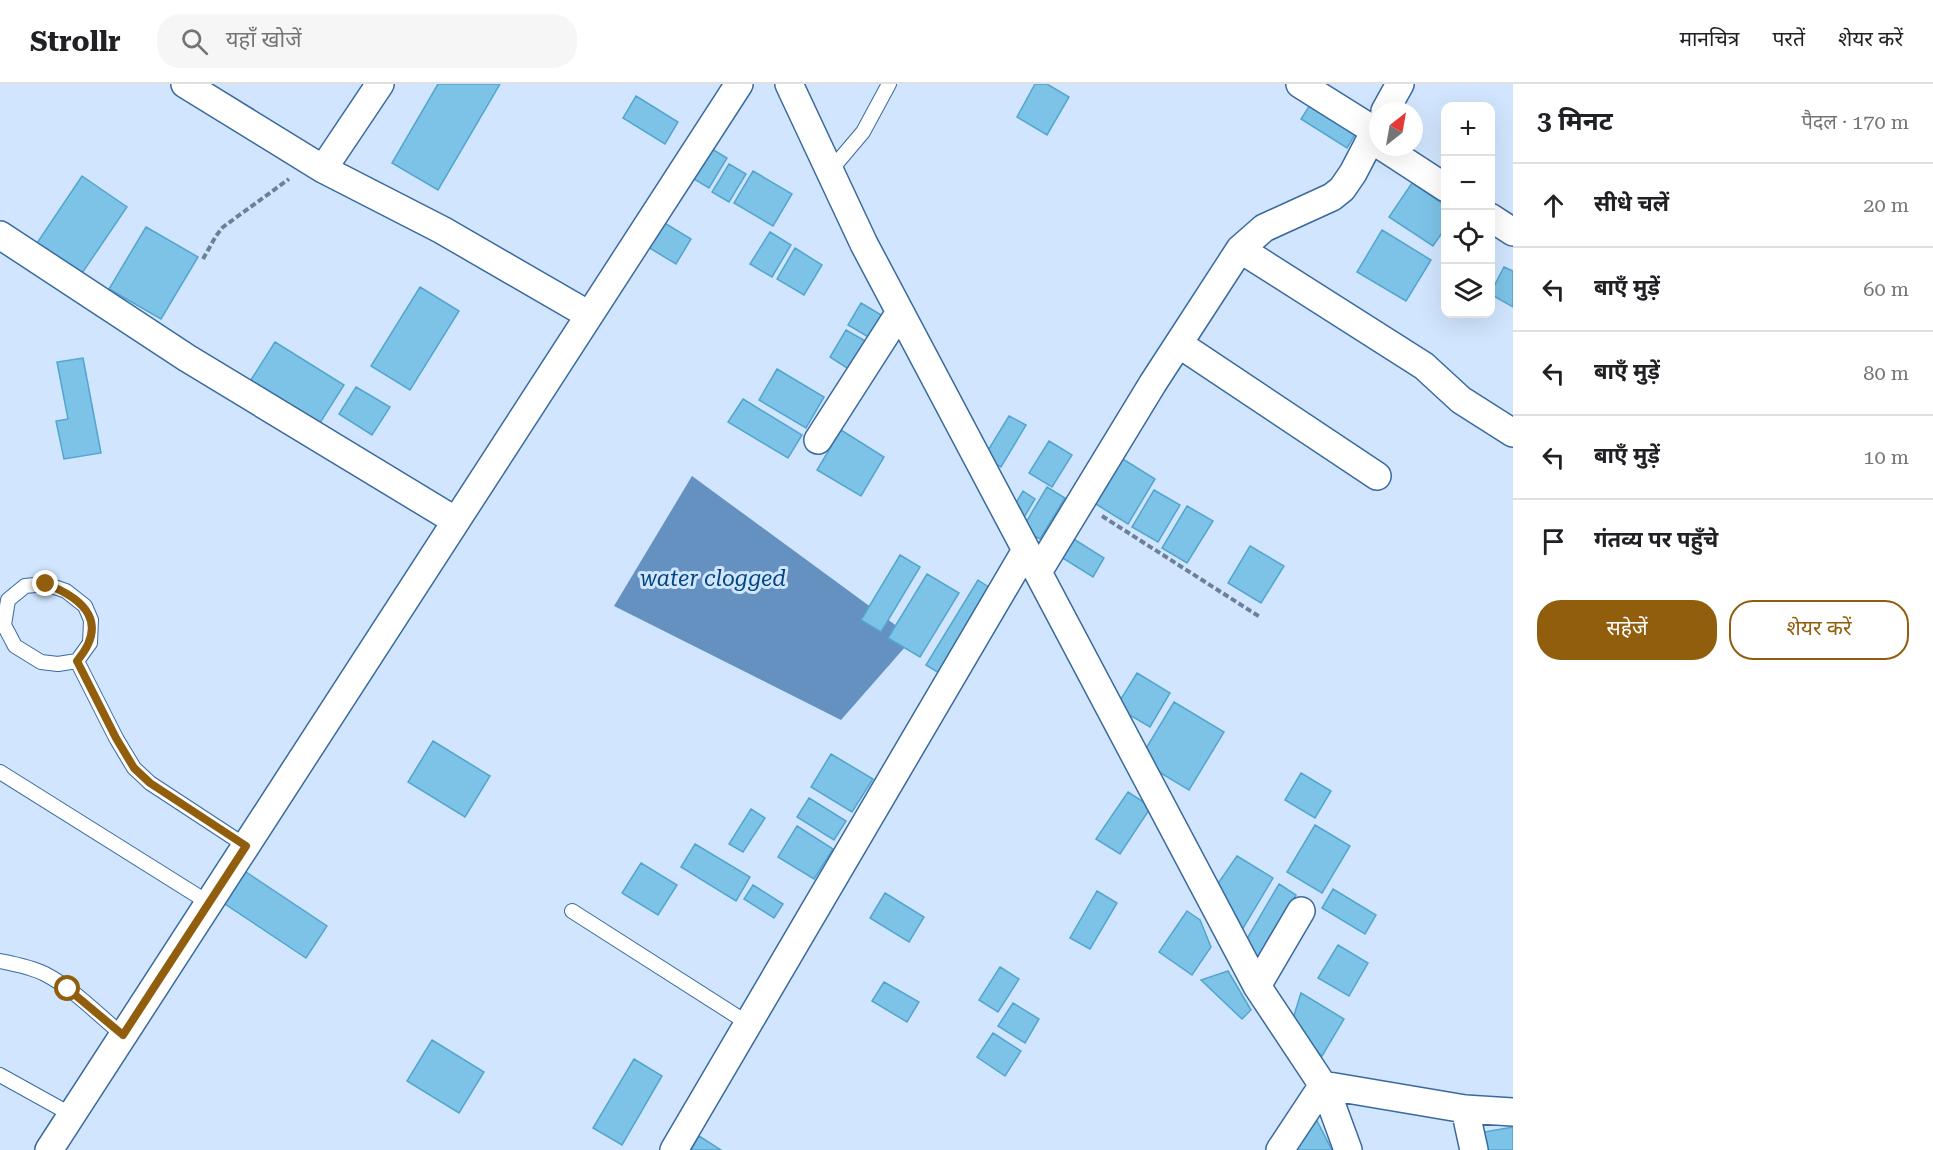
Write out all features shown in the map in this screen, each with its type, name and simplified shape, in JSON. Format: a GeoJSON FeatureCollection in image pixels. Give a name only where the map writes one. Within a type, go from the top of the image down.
{"type":"FeatureCollection","features":[{"type":"Feature","properties":{"kind":"street"},"geometry":{"type":"LineString","coordinates":[[184,84],[317,165],[442,230],[589,315]]}},
{"type":"Feature","properties":{"kind":"street"},"geometry":{"type":"LineString","coordinates":[[317,165],[380,84]]}},
{"type":"Feature","properties":{"kind":"street"},"geometry":{"type":"LineString","coordinates":[[49,1150],[739,84]]}},
{"type":"Feature","properties":{"kind":"street"},"geometry":{"type":"LineString","coordinates":[[789,84],[864,244],[1257,986],[1323,1085],[1348,1150]]}},
{"type":"Feature","properties":{"kind":"street"},"geometry":{"type":"LineString","coordinates":[[1300,84],[1369,127]]}},
{"type":"Feature","properties":{"kind":"street"},"geometry":{"type":"LineString","coordinates":[[1392,102],[1400,84]]}},
{"type":"Feature","properties":{"kind":"street"},"geometry":{"type":"LineString","coordinates":[[675,1150],[748,1024],[1032,561],[1081,502],[1240,249],[1264,228],[1332,197],[1342,189],[1369,147]]}},
{"type":"Feature","properties":{"kind":"street"},"geometry":{"type":"LineString","coordinates":[[1406,156],[1441,184]]}},
{"type":"Feature","properties":{"kind":"street"},"geometry":{"type":"LineString","coordinates":[[1495,220],[1513,232]]}},
{"type":"Feature","properties":{"kind":"street"},"geometry":{"type":"LineString","coordinates":[[0,235],[187,358],[456,521]]}},
{"type":"Feature","properties":{"kind":"street"},"geometry":{"type":"LineString","coordinates":[[1240,249],[1414,359],[1433,372],[1461,400],[1513,433]]}},
{"type":"Feature","properties":{"kind":"street"},"geometry":{"type":"LineString","coordinates":[[818,440],[900,312]]}},
{"type":"Feature","properties":{"kind":"street"},"geometry":{"type":"LineString","coordinates":[[1179,344],[1377,476]]}},
{"type":"Feature","properties":{"kind":"street"},"geometry":{"type":"LineString","coordinates":[[1257,986],[1301,911]]}},
{"type":"Feature","properties":{"kind":"street"},"geometry":{"type":"LineString","coordinates":[[1323,1085],[1465,1108],[1513,1112]]}},
{"type":"Feature","properties":{"kind":"street"},"geometry":{"type":"LineString","coordinates":[[1280,1150],[1323,1085]]}},
{"type":"Feature","properties":{"kind":"street"},"geometry":{"type":"LineString","coordinates":[[1465,1108],[1474,1150]]}},
{"type":"Feature","properties":{"kind":"lane"},"geometry":{"type":"LineString","coordinates":[[830,171],[863,132],[889,84]]}},
{"type":"Feature","properties":{"kind":"lane"},"geometry":{"type":"LineString","coordinates":[[46,584],[66,591],[85,606],[91,620],[90,642],[77,661],[58,664],[41,662],[15,646],[4,625],[8,600],[25,586],[46,584]]}},
{"type":"Feature","properties":{"kind":"lane"},"geometry":{"type":"LineString","coordinates":[[77,661],[134,768],[150,783],[246,846]]}},
{"type":"Feature","properties":{"kind":"lane"},"geometry":{"type":"LineString","coordinates":[[0,772],[209,903]]}},
{"type":"Feature","properties":{"kind":"lane"},"geometry":{"type":"LineString","coordinates":[[572,911],[748,1024]]}},
{"type":"Feature","properties":{"kind":"lane"},"geometry":{"type":"LineString","coordinates":[[0,961],[47,975],[68,989],[123,1035]]}},
{"type":"Feature","properties":{"kind":"lane"},"geometry":{"type":"LineString","coordinates":[[0,1075],[72,1115]]}},
{"type":"Feature","properties":{"kind":"path"},"geometry":{"type":"LineString","coordinates":[[203,259],[223,227],[317,165]]}},
{"type":"Feature","properties":{"kind":"path"},"geometry":{"type":"LineString","coordinates":[[1081,502],[1260,617]]}},
{"type":"Feature","properties":{"kind":"water","name":"water clogged"},"geometry":{"type":"Polygon","coordinates":[[[692,476],[913,638],[841,720],[614,606],[692,476]]]}},
{"type":"Feature","properties":{"kind":"building"},"geometry":{"type":"Polygon","coordinates":[[[438,84],[500,84],[438,190],[392,163],[438,84]]]}},
{"type":"Feature","properties":{"kind":"building"},"geometry":{"type":"Polygon","coordinates":[[[1035,84],[1047,84],[1069,97],[1047,135],[1017,117],[1035,84]]]}},
{"type":"Feature","properties":{"kind":"building"},"geometry":{"type":"Polygon","coordinates":[[[636,96],[678,122],[665,144],[623,118],[636,96]]]}},
{"type":"Feature","properties":{"kind":"building"},"geometry":{"type":"Polygon","coordinates":[[[1310,105],[1356,133],[1347,148],[1301,119],[1310,105]]]}},
{"type":"Feature","properties":{"kind":"building"},"geometry":{"type":"Polygon","coordinates":[[[707,146],[727,158],[709,188],[689,176],[707,146]]]}},
{"type":"Feature","properties":{"kind":"building"},"geometry":{"type":"Polygon","coordinates":[[[729,164],[746,174],[729,202],[712,192],[729,164]]]}},
{"type":"Feature","properties":{"kind":"building"},"geometry":{"type":"Polygon","coordinates":[[[753,171],[792,194],[773,226],[734,203],[753,171]]]}},
{"type":"Feature","properties":{"kind":"building"},"geometry":{"type":"Polygon","coordinates":[[[82,176],[127,207],[76,282],[31,252],[82,176]]]}},
{"type":"Feature","properties":{"kind":"building"},"geometry":{"type":"Polygon","coordinates":[[[1412,183],[1441,203],[1441,234],[1433,246],[1389,217],[1412,183]]]}},
{"type":"Feature","properties":{"kind":"building"},"geometry":{"type":"Polygon","coordinates":[[[658,219],[691,239],[676,264],[643,244],[658,219]]]}},
{"type":"Feature","properties":{"kind":"building"},"geometry":{"type":"Polygon","coordinates":[[[146,227],[198,257],[161,319],[109,289],[146,227]]]}},
{"type":"Feature","properties":{"kind":"building"},"geometry":{"type":"Polygon","coordinates":[[[1382,230],[1431,260],[1406,301],[1357,272],[1382,230]]]}},
{"type":"Feature","properties":{"kind":"building"},"geometry":{"type":"Polygon","coordinates":[[[770,232],[791,245],[772,277],[750,264],[770,232]]]}},
{"type":"Feature","properties":{"kind":"building"},"geometry":{"type":"Polygon","coordinates":[[[795,248],[822,265],[804,295],[777,279],[795,248]]]}},
{"type":"Feature","properties":{"kind":"building"},"geometry":{"type":"Polygon","coordinates":[[[1504,267],[1513,271],[1513,307],[1495,297],[1495,284],[1504,267]]]}},
{"type":"Feature","properties":{"kind":"building"},"geometry":{"type":"Polygon","coordinates":[[[420,287],[459,311],[410,390],[371,366],[420,287]]]}},
{"type":"Feature","properties":{"kind":"building"},"geometry":{"type":"Polygon","coordinates":[[[861,303],[883,316],[870,338],[848,325],[861,303]]]}},
{"type":"Feature","properties":{"kind":"building"},"geometry":{"type":"Polygon","coordinates":[[[846,330],[867,342],[850,370],[830,357],[846,330]]]}},
{"type":"Feature","properties":{"kind":"building"},"geometry":{"type":"Polygon","coordinates":[[[275,342],[344,385],[318,426],[249,383],[275,342]]]}},
{"type":"Feature","properties":{"kind":"building"},"geometry":{"type":"Polygon","coordinates":[[[83,358],[101,453],[64,459],[56,421],[68,419],[57,362],[83,358]]]}},
{"type":"Feature","properties":{"kind":"building"},"geometry":{"type":"Polygon","coordinates":[[[777,369],[824,397],[806,428],[759,400],[777,369]]]}},
{"type":"Feature","properties":{"kind":"building"},"geometry":{"type":"Polygon","coordinates":[[[356,387],[390,407],[372,435],[339,414],[356,387]]]}},
{"type":"Feature","properties":{"kind":"building"},"geometry":{"type":"Polygon","coordinates":[[[743,399],[802,435],[788,458],[728,422],[743,399]]]}},
{"type":"Feature","properties":{"kind":"building"},"geometry":{"type":"Polygon","coordinates":[[[1009,416],[1026,425],[1001,467],[984,457],[1009,416]]]}},
{"type":"Feature","properties":{"kind":"building"},"geometry":{"type":"Polygon","coordinates":[[[841,430],[884,457],[861,496],[817,470],[841,430]]]}},
{"type":"Feature","properties":{"kind":"building"},"geometry":{"type":"Polygon","coordinates":[[[1049,441],[1072,455],[1052,487],[1029,473],[1049,441]]]}},
{"type":"Feature","properties":{"kind":"building"},"geometry":{"type":"Polygon","coordinates":[[[1118,456],[1155,479],[1128,524],[1091,501],[1118,456]]]}},
{"type":"Feature","properties":{"kind":"building"},"geometry":{"type":"Polygon","coordinates":[[[1047,487],[1065,498],[1040,539],[1022,529],[1047,487]]]}},
{"type":"Feature","properties":{"kind":"building"},"geometry":{"type":"Polygon","coordinates":[[[1154,490],[1180,505],[1158,542],[1132,527],[1154,490]]]}},
{"type":"Feature","properties":{"kind":"building"},"geometry":{"type":"Polygon","coordinates":[[[1023,491],[1035,499],[1023,519],[1011,511],[1023,491]]]}},
{"type":"Feature","properties":{"kind":"building"},"geometry":{"type":"Polygon","coordinates":[[[1187,506],[1213,521],[1187,563],[1162,548],[1187,506]]]}},
{"type":"Feature","properties":{"kind":"building"},"geometry":{"type":"Polygon","coordinates":[[[1072,538],[1104,558],[1093,577],[1061,557],[1072,538]]]}},
{"type":"Feature","properties":{"kind":"building"},"geometry":{"type":"Polygon","coordinates":[[[1250,546],[1284,566],[1261,603],[1228,583],[1250,546]]]}},
{"type":"Feature","properties":{"kind":"building"},"geometry":{"type":"Polygon","coordinates":[[[900,555],[920,567],[881,632],[861,620],[900,555]]]}},
{"type":"Feature","properties":{"kind":"building"},"geometry":{"type":"Polygon","coordinates":[[[927,574],[959,593],[920,657],[888,638],[927,574]]]}},
{"type":"Feature","properties":{"kind":"building"},"geometry":{"type":"Polygon","coordinates":[[[978,580],[990,588],[939,673],[926,665],[978,580]]]}},
{"type":"Feature","properties":{"kind":"building"},"geometry":{"type":"Polygon","coordinates":[[[1137,673],[1170,693],[1150,727],[1116,707],[1137,673]]]}},
{"type":"Feature","properties":{"kind":"building"},"geometry":{"type":"Polygon","coordinates":[[[1174,702],[1224,732],[1189,790],[1139,760],[1174,702]]]}},
{"type":"Feature","properties":{"kind":"building"},"geometry":{"type":"Polygon","coordinates":[[[433,741],[490,776],[465,817],[408,782],[433,741]]]}},
{"type":"Feature","properties":{"kind":"building"},"geometry":{"type":"Polygon","coordinates":[[[831,754],[873,779],[852,812],[811,787],[831,754]]]}},
{"type":"Feature","properties":{"kind":"building"},"geometry":{"type":"Polygon","coordinates":[[[1301,773],[1331,791],[1315,818],[1285,800],[1301,773]]]}},
{"type":"Feature","properties":{"kind":"building"},"geometry":{"type":"Polygon","coordinates":[[[1128,792],[1151,807],[1120,854],[1096,839],[1128,792]]]}},
{"type":"Feature","properties":{"kind":"building"},"geometry":{"type":"Polygon","coordinates":[[[809,798],[846,821],[834,840],[797,817],[809,798]]]}},
{"type":"Feature","properties":{"kind":"building"},"geometry":{"type":"Polygon","coordinates":[[[751,809],[765,818],[743,852],[729,844],[751,809]]]}},
{"type":"Feature","properties":{"kind":"building"},"geometry":{"type":"Polygon","coordinates":[[[1315,825],[1350,846],[1322,893],[1287,872],[1315,825]]]}},
{"type":"Feature","properties":{"kind":"building"},"geometry":{"type":"Polygon","coordinates":[[[797,826],[833,849],[814,879],[778,857],[797,826]]]}},
{"type":"Feature","properties":{"kind":"building"},"geometry":{"type":"Polygon","coordinates":[[[695,844],[750,877],[736,901],[681,867],[695,844]]]}},
{"type":"Feature","properties":{"kind":"building"},"geometry":{"type":"Polygon","coordinates":[[[1237,856],[1273,878],[1239,935],[1210,895],[1237,856]]]}},
{"type":"Feature","properties":{"kind":"building"},"geometry":{"type":"Polygon","coordinates":[[[641,863],[677,885],[658,915],[622,893],[641,863]]]}},
{"type":"Feature","properties":{"kind":"building"},"geometry":{"type":"Polygon","coordinates":[[[243,870],[327,926],[306,958],[222,902],[243,870]]]}},
{"type":"Feature","properties":{"kind":"building"},"geometry":{"type":"Polygon","coordinates":[[[1279,884],[1296,895],[1258,959],[1241,949],[1279,884]]]}},
{"type":"Feature","properties":{"kind":"building"},"geometry":{"type":"Polygon","coordinates":[[[753,885],[783,904],[774,918],[744,899],[753,885]]]}},
{"type":"Feature","properties":{"kind":"building"},"geometry":{"type":"Polygon","coordinates":[[[1333,889],[1376,915],[1365,934],[1322,908],[1333,889]]]}},
{"type":"Feature","properties":{"kind":"building"},"geometry":{"type":"Polygon","coordinates":[[[1097,891],[1117,903],[1090,949],[1070,938],[1097,891]]]}},
{"type":"Feature","properties":{"kind":"building"},"geometry":{"type":"Polygon","coordinates":[[[885,893],[924,917],[909,942],[870,918],[885,893]]]}},
{"type":"Feature","properties":{"kind":"building"},"geometry":{"type":"Polygon","coordinates":[[[1187,911],[1200,920],[1211,947],[1192,975],[1159,952],[1187,911]]]}},
{"type":"Feature","properties":{"kind":"building"},"geometry":{"type":"Polygon","coordinates":[[[1338,945],[1368,963],[1349,996],[1318,978],[1338,945]]]}},
{"type":"Feature","properties":{"kind":"building"},"geometry":{"type":"Polygon","coordinates":[[[1000,967],[1019,979],[998,1012],[979,1000],[1000,967]]]}},
{"type":"Feature","properties":{"kind":"building"},"geometry":{"type":"Polygon","coordinates":[[[1228,971],[1251,1010],[1242,1019],[1201,980],[1228,971]]]}},
{"type":"Feature","properties":{"kind":"building"},"geometry":{"type":"Polygon","coordinates":[[[884,982],[919,1002],[907,1022],[872,1001],[884,982]]]}},
{"type":"Feature","properties":{"kind":"building"},"geometry":{"type":"Polygon","coordinates":[[[1301,993],[1344,1019],[1322,1056],[1291,1025],[1301,993]]]}},
{"type":"Feature","properties":{"kind":"building"},"geometry":{"type":"Polygon","coordinates":[[[1013,1003],[1039,1019],[1025,1043],[998,1026],[1013,1003]]]}},
{"type":"Feature","properties":{"kind":"building"},"geometry":{"type":"Polygon","coordinates":[[[993,1033],[1021,1051],[1005,1076],[977,1057],[993,1033]]]}},
{"type":"Feature","properties":{"kind":"building"},"geometry":{"type":"Polygon","coordinates":[[[432,1040],[484,1072],[459,1113],[407,1081],[432,1040]]]}},
{"type":"Feature","properties":{"kind":"building"},"geometry":{"type":"Polygon","coordinates":[[[634,1059],[662,1076],[622,1145],[593,1128],[634,1059]]]}},
{"type":"Feature","properties":{"kind":"building"},"geometry":{"type":"Polygon","coordinates":[[[1314,1115],[1332,1150],[1292,1150],[1314,1115]]]}},
{"type":"Feature","properties":{"kind":"building"},"geometry":{"type":"Polygon","coordinates":[[[1513,1127],[1513,1150],[1481,1150],[1478,1133],[1513,1127]]]}},
{"type":"Feature","properties":{"kind":"building"},"geometry":{"type":"Polygon","coordinates":[[[699,1136],[721,1150],[691,1150],[699,1136]]]}},
{"type":"Feature","properties":{"kind":"route"},"geometry":{"type":"LineString","coordinates":[[46,584],[66,591],[85,606],[91,620],[90,642],[77,661],[126,757],[134,768],[150,783],[246,846],[123,1035],[68,989]]}}]}
